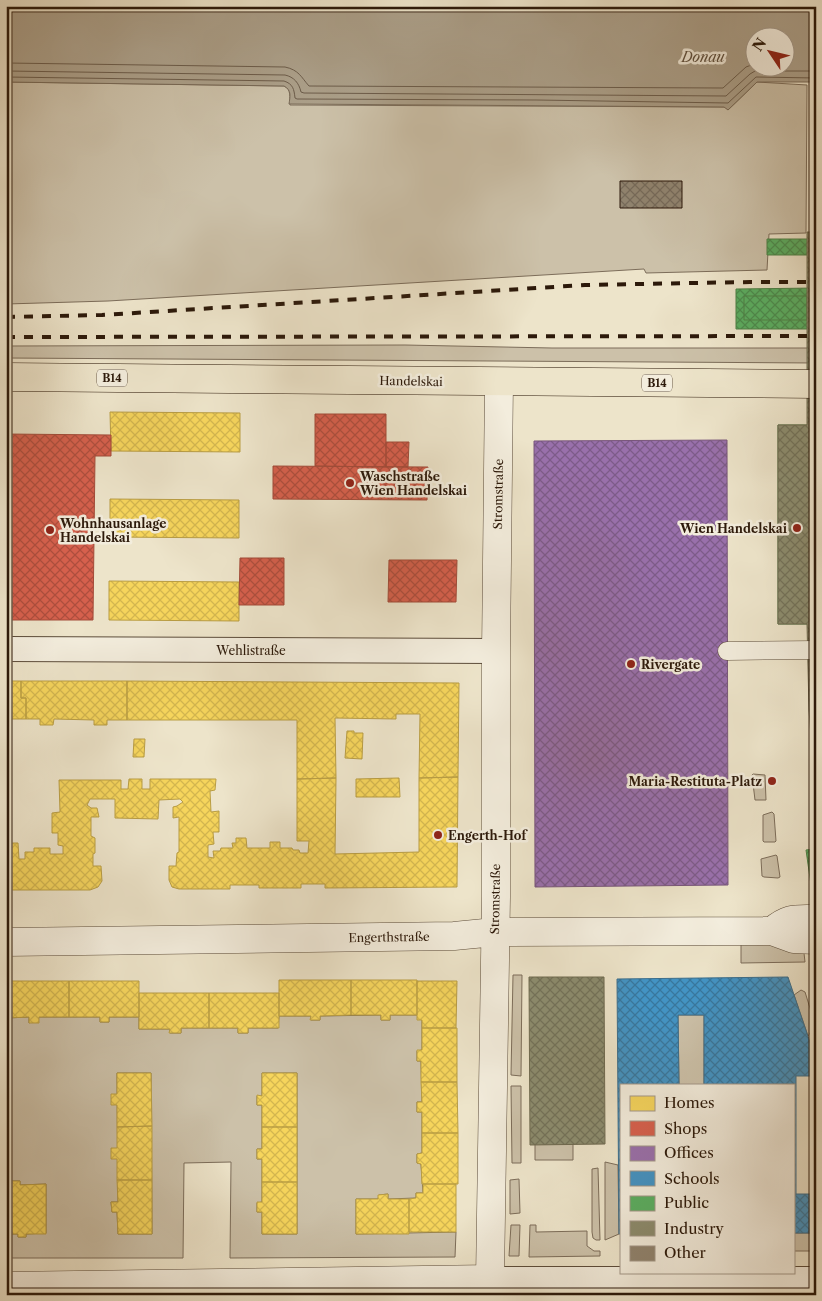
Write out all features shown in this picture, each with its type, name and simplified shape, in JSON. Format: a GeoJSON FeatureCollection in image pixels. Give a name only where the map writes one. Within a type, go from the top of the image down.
{"type":"FeatureCollection","features":[{"type":"Feature","properties":{"kind":"main road","name":"Handelskai"},"geometry":{"type":"LineString","coordinates":[[6,377],[816,384]]}},
{"type":"Feature","properties":{"kind":"street","name":"Stromstraße"},"geometry":{"type":"LineString","coordinates":[[490,1287],[496,897],[499,382]]}},
{"type":"Feature","properties":{"kind":"street","name":"Wehlistraße"},"geometry":{"type":"LineString","coordinates":[[6,649],[496,651]]}},
{"type":"Feature","properties":{"kind":"street"},"geometry":{"type":"LineString","coordinates":[[727,650],[816,650]]}},
{"type":"Feature","properties":{"kind":"street","name":"Engerthstraße"},"geometry":{"type":"LineString","coordinates":[[772,931],[789,920],[816,919]]}},
{"type":"Feature","properties":{"kind":"street","name":"Engerthstraße"},"geometry":{"type":"LineString","coordinates":[[6,942],[454,936],[494,932],[772,931],[794,938],[816,940]]}},
{"type":"Feature","properties":{"kind":"street"},"geometry":{"type":"LineString","coordinates":[[6,1286],[490,1287],[816,1279]]}},
{"type":"Feature","properties":{"kind":"shaded area"},"geometry":{"type":"Polygon","coordinates":[[[6,82],[284,86],[289,92],[290,105],[725,107],[728,110],[757,82],[807,85],[806,233],[769,234],[767,270],[646,273],[644,269],[108,301],[6,304],[6,82]]]}},
{"type":"Feature","properties":{"kind":"shaded area"},"geometry":{"type":"Polygon","coordinates":[[[405,345],[552,348],[816,348],[816,363],[6,358],[6,346],[405,345]]]}},
{"type":"Feature","properties":{"kind":"shaded area"},"geometry":{"type":"Polygon","coordinates":[[[753,774],[765,775],[766,800],[755,800],[753,774]]]}},
{"type":"Feature","properties":{"kind":"shaded area"},"geometry":{"type":"Polygon","coordinates":[[[772,812],[774,814],[776,841],[764,842],[763,815],[772,812]]]}},
{"type":"Feature","properties":{"kind":"shaded area"},"geometry":{"type":"Polygon","coordinates":[[[776,855],[780,877],[762,876],[761,859],[776,855]]]}},
{"type":"Feature","properties":{"kind":"shaded area"},"geometry":{"type":"Polygon","coordinates":[[[741,937],[803,944],[805,962],[741,963],[741,937]]]}},
{"type":"Feature","properties":{"kind":"shaded area"},"geometry":{"type":"Polygon","coordinates":[[[513,975],[522,975],[521,1076],[511,1075],[513,975]]]}},
{"type":"Feature","properties":{"kind":"shaded area"},"geometry":{"type":"Polygon","coordinates":[[[801,990],[805,992],[814,1021],[814,1027],[808,1036],[794,995],[801,990]]]}},
{"type":"Feature","properties":{"kind":"shaded area"},"geometry":{"type":"Polygon","coordinates":[[[381,1015],[381,1020],[390,1020],[390,1015],[417,1015],[422,1020],[422,1050],[417,1051],[417,1061],[421,1061],[422,1102],[417,1102],[417,1112],[422,1112],[422,1153],[417,1154],[417,1163],[421,1164],[423,1193],[416,1193],[416,1198],[388,1199],[388,1194],[379,1195],[378,1199],[356,1199],[356,1234],[456,1232],[455,1257],[230,1258],[231,1162],[184,1163],[183,1258],[6,1258],[6,1234],[18,1234],[18,1237],[26,1237],[26,1234],[46,1233],[46,1184],[20,1185],[20,1181],[6,1181],[6,1018],[29,1017],[29,1023],[39,1017],[100,1017],[100,1022],[109,1022],[109,1017],[139,1017],[139,1029],[170,1029],[170,1033],[181,1033],[181,1028],[238,1028],[238,1033],[248,1033],[248,1028],[278,1028],[279,1016],[311,1016],[311,1020],[320,1020],[320,1016],[381,1015]],[[117,1073],[118,1202],[111,1202],[112,1212],[117,1212],[118,1234],[152,1234],[151,1073],[117,1073]],[[262,1073],[262,1096],[257,1096],[257,1105],[262,1105],[262,1149],[257,1149],[257,1159],[262,1159],[262,1202],[257,1203],[257,1212],[262,1212],[262,1234],[297,1234],[297,1073],[262,1073]]]}},
{"type":"Feature","properties":{"kind":"shaded area"},"geometry":{"type":"Polygon","coordinates":[[[678,1015],[704,1015],[704,1084],[679,1084],[678,1015]]]}},
{"type":"Feature","properties":{"kind":"shaded area"},"geometry":{"type":"Polygon","coordinates":[[[511,1086],[521,1086],[521,1163],[512,1163],[511,1086]]]}},
{"type":"Feature","properties":{"kind":"shaded area"},"geometry":{"type":"Polygon","coordinates":[[[535,1144],[573,1144],[573,1160],[535,1160],[535,1144]]]}},
{"type":"Feature","properties":{"kind":"shaded area"},"geometry":{"type":"Polygon","coordinates":[[[605,1162],[618,1165],[619,1234],[605,1240],[605,1162]]]}},
{"type":"Feature","properties":{"kind":"shaded area"},"geometry":{"type":"Polygon","coordinates":[[[598,1168],[600,1240],[596,1240],[593,1238],[592,1232],[592,1169],[598,1168]]]}},
{"type":"Feature","properties":{"kind":"shaded area"},"geometry":{"type":"Polygon","coordinates":[[[519,1179],[520,1213],[510,1214],[510,1180],[519,1179]]]}},
{"type":"Feature","properties":{"kind":"shaded area"},"geometry":{"type":"Polygon","coordinates":[[[511,1225],[520,1225],[519,1256],[509,1256],[511,1225]]]}},
{"type":"Feature","properties":{"kind":"shaded area"},"geometry":{"type":"Polygon","coordinates":[[[530,1225],[536,1225],[536,1232],[587,1231],[587,1246],[594,1251],[600,1251],[600,1256],[529,1257],[530,1225]]]}},
{"type":"Feature","properties":{"kind":"shaded area"},"geometry":{"type":"Polygon","coordinates":[[[794,1233],[816,1233],[816,1251],[794,1251],[794,1233]]]}},
{"type":"Feature","properties":{"kind":"water","name":"Donau"},"geometry":{"type":"Polygon","coordinates":[[[6,6],[816,6],[816,82],[757,82],[728,110],[724,107],[289,104],[289,92],[284,86],[6,82],[6,6]]]}},
{"type":"Feature","properties":{"kind":"pier"},"geometry":{"type":"Polygon","coordinates":[[[810,6],[816,6],[816,85],[810,85],[810,6]]]}},
{"type":"Feature","properties":{"kind":"building: Homes"},"geometry":{"type":"Polygon","coordinates":[[[110,412],[240,413],[240,452],[111,451],[110,412]]]}},
{"type":"Feature","properties":{"kind":"building: Homes"},"geometry":{"type":"Polygon","coordinates":[[[110,499],[239,500],[239,538],[110,537],[110,499]]]}},
{"type":"Feature","properties":{"kind":"building: Homes"},"geometry":{"type":"Polygon","coordinates":[[[109,581],[239,582],[239,621],[109,620],[109,581]]]}},
{"type":"Feature","properties":{"kind":"building: Homes"},"geometry":{"type":"Polygon","coordinates":[[[6,681],[21,681],[21,698],[26,698],[26,719],[6,719],[6,681]]]}},
{"type":"Feature","properties":{"kind":"building: Homes"},"geometry":{"type":"Polygon","coordinates":[[[21,681],[127,681],[127,720],[107,720],[107,725],[94,725],[94,720],[54,719],[53,725],[40,725],[40,719],[26,719],[26,698],[21,698],[21,681]]]}},
{"type":"Feature","properties":{"kind":"building: Homes"},"geometry":{"type":"Polygon","coordinates":[[[127,681],[459,683],[458,777],[419,778],[420,714],[396,714],[396,719],[335,718],[336,778],[297,779],[297,720],[127,720],[127,681]]]}},
{"type":"Feature","properties":{"kind":"building: Homes"},"geometry":{"type":"Polygon","coordinates":[[[347,731],[363,733],[362,759],[345,758],[347,731]]]}},
{"type":"Feature","properties":{"kind":"building: Homes"},"geometry":{"type":"Polygon","coordinates":[[[134,739],[145,739],[144,757],[133,757],[134,739]]]}},
{"type":"Feature","properties":{"kind":"building: Homes","name":"Engerth-Hof"},"geometry":{"type":"Polygon","coordinates":[[[458,777],[457,887],[325,888],[325,884],[301,884],[301,888],[259,888],[259,885],[230,885],[230,889],[179,889],[172,887],[169,880],[169,866],[176,866],[177,853],[179,852],[179,817],[173,818],[173,807],[183,802],[180,799],[159,800],[158,819],[115,818],[115,799],[90,799],[87,805],[91,808],[97,808],[99,817],[91,817],[91,836],[95,838],[93,866],[101,866],[102,881],[98,887],[90,890],[6,890],[6,849],[8,849],[8,843],[18,843],[19,859],[25,859],[25,852],[34,852],[34,848],[50,848],[50,854],[63,854],[63,846],[58,845],[58,833],[52,833],[52,813],[60,812],[59,780],[121,780],[121,789],[128,789],[129,779],[142,779],[142,789],[150,789],[150,779],[216,779],[215,790],[210,791],[211,812],[219,811],[219,832],[213,832],[214,844],[208,845],[208,857],[214,858],[213,851],[220,851],[221,848],[233,848],[232,843],[236,843],[236,838],[246,838],[247,848],[270,848],[270,842],[280,842],[280,848],[292,848],[293,850],[299,850],[300,853],[308,853],[309,841],[297,841],[297,779],[336,778],[335,854],[419,852],[419,778],[458,777]]]}},
{"type":"Feature","properties":{"kind":"building: Homes"},"geometry":{"type":"Polygon","coordinates":[[[399,778],[400,797],[356,797],[356,779],[399,778]]]}},
{"type":"Feature","properties":{"kind":"building: Homes"},"geometry":{"type":"Polygon","coordinates":[[[279,980],[351,980],[351,1015],[320,1016],[320,1020],[310,1020],[311,1016],[279,1016],[279,980]]]}},
{"type":"Feature","properties":{"kind":"building: Homes"},"geometry":{"type":"Polygon","coordinates":[[[351,980],[417,980],[417,1015],[390,1015],[390,1020],[381,1020],[381,1015],[351,1015],[351,980]]]}},
{"type":"Feature","properties":{"kind":"building: Homes"},"geometry":{"type":"Polygon","coordinates":[[[6,981],[69,981],[69,1017],[39,1017],[39,1023],[29,1023],[29,1017],[6,1018],[6,981]]]}},
{"type":"Feature","properties":{"kind":"building: Homes"},"geometry":{"type":"Polygon","coordinates":[[[69,981],[139,981],[139,1017],[109,1017],[109,1022],[100,1022],[100,1017],[69,1017],[69,981]]]}},
{"type":"Feature","properties":{"kind":"building: Homes"},"geometry":{"type":"Polygon","coordinates":[[[417,981],[457,981],[456,1028],[422,1028],[422,1020],[417,1020],[417,981]]]}},
{"type":"Feature","properties":{"kind":"building: Homes"},"geometry":{"type":"Polygon","coordinates":[[[139,993],[209,993],[209,1028],[181,1028],[181,1033],[169,1033],[170,1029],[139,1029],[139,993]]]}},
{"type":"Feature","properties":{"kind":"building: Homes"},"geometry":{"type":"Polygon","coordinates":[[[209,993],[279,993],[279,1028],[248,1028],[248,1033],[238,1033],[238,1028],[209,1028],[209,993]]]}},
{"type":"Feature","properties":{"kind":"building: Homes"},"geometry":{"type":"Polygon","coordinates":[[[422,1028],[457,1028],[457,1082],[421,1082],[421,1061],[417,1061],[417,1050],[422,1050],[422,1028]]]}},
{"type":"Feature","properties":{"kind":"building: Homes"},"geometry":{"type":"Polygon","coordinates":[[[117,1073],[151,1073],[152,1126],[117,1127],[117,1105],[111,1105],[111,1094],[117,1094],[117,1073]]]}},
{"type":"Feature","properties":{"kind":"building: Homes"},"geometry":{"type":"Polygon","coordinates":[[[262,1073],[297,1073],[297,1127],[262,1127],[262,1105],[257,1105],[257,1095],[262,1096],[262,1073]]]}},
{"type":"Feature","properties":{"kind":"building: Homes"},"geometry":{"type":"Polygon","coordinates":[[[421,1082],[457,1082],[458,1133],[422,1133],[422,1112],[417,1112],[417,1102],[422,1102],[421,1082]]]}},
{"type":"Feature","properties":{"kind":"building: Homes"},"geometry":{"type":"Polygon","coordinates":[[[152,1126],[152,1180],[117,1180],[117,1159],[111,1159],[111,1148],[117,1148],[117,1127],[152,1126]]]}},
{"type":"Feature","properties":{"kind":"building: Homes"},"geometry":{"type":"Polygon","coordinates":[[[262,1127],[297,1127],[297,1182],[262,1182],[262,1159],[257,1159],[257,1149],[262,1149],[262,1127]]]}},
{"type":"Feature","properties":{"kind":"building: Homes"},"geometry":{"type":"Polygon","coordinates":[[[422,1133],[458,1133],[458,1184],[422,1184],[421,1164],[417,1163],[417,1154],[422,1153],[422,1133]]]}},
{"type":"Feature","properties":{"kind":"building: Homes"},"geometry":{"type":"Polygon","coordinates":[[[117,1180],[152,1180],[152,1234],[118,1234],[117,1212],[112,1212],[111,1202],[118,1202],[117,1180]]]}},
{"type":"Feature","properties":{"kind":"building: Homes"},"geometry":{"type":"Polygon","coordinates":[[[6,1181],[20,1181],[20,1185],[46,1184],[46,1234],[26,1234],[26,1237],[18,1237],[18,1234],[6,1234],[6,1181]]]}},
{"type":"Feature","properties":{"kind":"building: Homes"},"geometry":{"type":"Polygon","coordinates":[[[262,1182],[297,1182],[297,1234],[262,1234],[262,1212],[257,1212],[257,1202],[262,1202],[262,1182]]]}},
{"type":"Feature","properties":{"kind":"building: Homes"},"geometry":{"type":"Polygon","coordinates":[[[423,1184],[456,1184],[456,1232],[409,1232],[409,1199],[416,1198],[416,1193],[423,1193],[423,1184]]]}},
{"type":"Feature","properties":{"kind":"building: Homes"},"geometry":{"type":"Polygon","coordinates":[[[388,1194],[388,1199],[409,1199],[409,1234],[356,1234],[356,1199],[378,1199],[378,1195],[388,1194]]]}},
{"type":"Feature","properties":{"kind":"building: Shops"},"geometry":{"type":"Polygon","coordinates":[[[315,414],[386,414],[386,467],[315,466],[315,414]]]}},
{"type":"Feature","properties":{"kind":"building: Shops","name":"Wohnhausanlage Handelskai"},"geometry":{"type":"Polygon","coordinates":[[[6,434],[111,435],[111,456],[95,456],[93,620],[6,620],[6,434]]]}},
{"type":"Feature","properties":{"kind":"building: Shops"},"geometry":{"type":"Polygon","coordinates":[[[386,442],[409,442],[408,467],[386,467],[386,442]]]}},
{"type":"Feature","properties":{"kind":"building: Shops","name":"Waschstraße Wien Handelskai"},"geometry":{"type":"Polygon","coordinates":[[[273,466],[428,467],[427,500],[273,499],[273,466]]]}},
{"type":"Feature","properties":{"kind":"building: Shops"},"geometry":{"type":"Polygon","coordinates":[[[240,558],[284,558],[284,605],[239,605],[240,558]]]}},
{"type":"Feature","properties":{"kind":"building: Shops"},"geometry":{"type":"Polygon","coordinates":[[[389,560],[457,560],[456,602],[388,602],[389,560]]]}},
{"type":"Feature","properties":{"kind":"building: Offices","name":"Rivergate"},"geometry":{"type":"Polygon","coordinates":[[[727,440],[728,885],[535,887],[534,441],[727,440]]]}},
{"type":"Feature","properties":{"kind":"building: Schools"},"geometry":{"type":"Polygon","coordinates":[[[788,977],[816,1060],[816,1076],[796,1076],[796,1194],[816,1194],[816,1233],[794,1233],[794,1084],[704,1084],[704,1015],[678,1015],[679,1084],[620,1084],[619,1234],[617,979],[788,977]]]}},
{"type":"Feature","properties":{"kind":"building: Public"},"geometry":{"type":"Polygon","coordinates":[[[767,239],[816,239],[816,255],[767,255],[767,239]]]}},
{"type":"Feature","properties":{"kind":"building: Public"},"geometry":{"type":"Polygon","coordinates":[[[816,288],[816,329],[736,329],[736,289],[816,288]]]}},
{"type":"Feature","properties":{"kind":"building: Public"},"geometry":{"type":"Polygon","coordinates":[[[744,296],[807,296],[807,320],[744,320],[744,296]]]}},
{"type":"Feature","properties":{"kind":"building: Public","name":"Wien Handelskai"},"geometry":{"type":"Polygon","coordinates":[[[778,425],[816,425],[816,624],[778,624],[778,425]]]}},
{"type":"Feature","properties":{"kind":"building: Public"},"geometry":{"type":"Polygon","coordinates":[[[816,849],[816,884],[811,885],[806,850],[816,849]]]}},
{"type":"Feature","properties":{"kind":"building: Industry","name":"Wien Handelskai"},"geometry":{"type":"Polygon","coordinates":[[[807,232],[816,232],[816,803],[809,710],[807,624],[778,624],[778,425],[807,425],[807,232]]]}},
{"type":"Feature","properties":{"kind":"building: Industry"},"geometry":{"type":"Polygon","coordinates":[[[529,977],[604,977],[605,1144],[530,1145],[529,977]]]}},
{"type":"Feature","properties":{"kind":"building: Other"},"geometry":{"type":"Polygon","coordinates":[[[620,181],[682,181],[682,208],[620,208],[620,181]]]}},
{"type":"Feature","properties":{"kind":"railway"},"geometry":{"type":"LineString","coordinates":[[6,317],[102,315],[585,285],[816,282]]}},
{"type":"Feature","properties":{"kind":"railway"},"geometry":{"type":"LineString","coordinates":[[6,337],[816,336]]}},
{"type":"Feature","properties":{"kind":"place","name":"Waschstraße Wien Handelskai"},"geometry":{"type":"Point","coordinates":[350,483]}},
{"type":"Feature","properties":{"kind":"place","name":"Wien Handelskai"},"geometry":{"type":"Point","coordinates":[797,528]}},
{"type":"Feature","properties":{"kind":"place","name":"Wohnhausanlage Handelskai"},"geometry":{"type":"Point","coordinates":[50,530]}},
{"type":"Feature","properties":{"kind":"place","name":"Rivergate"},"geometry":{"type":"Point","coordinates":[631,664]}},
{"type":"Feature","properties":{"kind":"place","name":"Maria-Restituta-Platz"},"geometry":{"type":"Point","coordinates":[772,781]}},
{"type":"Feature","properties":{"kind":"place","name":"Engerth-Hof"},"geometry":{"type":"Point","coordinates":[438,835]}}]}
